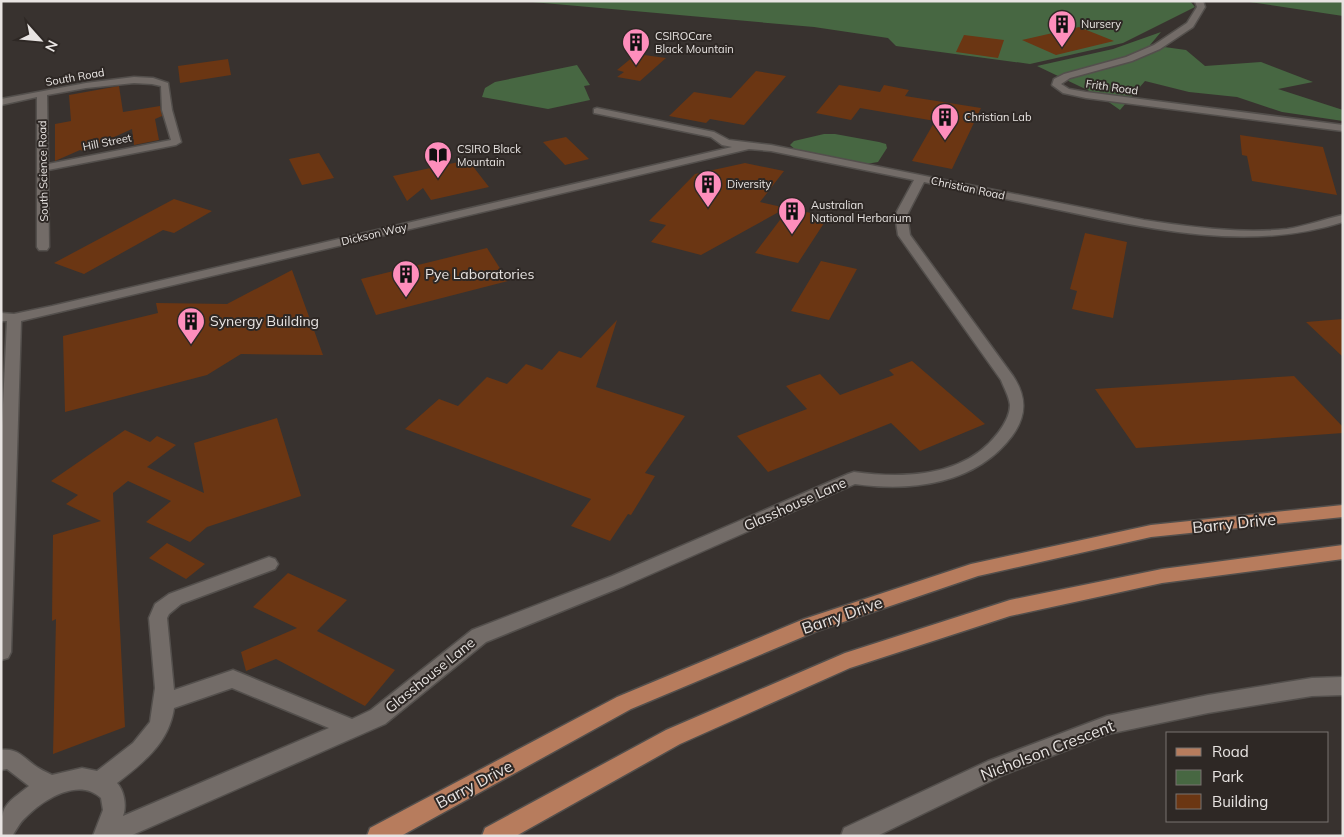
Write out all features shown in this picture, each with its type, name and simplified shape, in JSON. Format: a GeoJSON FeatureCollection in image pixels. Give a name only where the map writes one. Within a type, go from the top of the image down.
{"type":"FeatureCollection","features":[{"type":"Feature","properties":{"kind":"main road","name":"Barry Drive"},"geometry":{"type":"LineString","coordinates":[[378,836],[624,703],[811,625],[977,570],[1151,531],[1343,512]]}},
{"type":"Feature","properties":{"kind":"main road"},"geometry":{"type":"LineString","coordinates":[[493,836],[673,737],[845,661],[1010,608],[1162,576],[1343,552]]}},
{"type":"Feature","properties":{"kind":"street","name":"Frith Road"},"geometry":{"type":"LineString","coordinates":[[1199,1],[1201,7],[1190,25],[1157,47],[1129,59],[1067,76],[1057,81],[1056,86],[1066,91],[1086,95],[1343,128]]}},
{"type":"Feature","properties":{"kind":"street","name":"South Road"},"geometry":{"type":"LineString","coordinates":[[1,102],[126,79],[153,80],[165,85],[167,110],[176,142]]}},
{"type":"Feature","properties":{"kind":"street","name":"South Science Road"},"geometry":{"type":"LineString","coordinates":[[42,94],[44,247]]}},
{"type":"Feature","properties":{"kind":"street","name":"Christian Road"},"geometry":{"type":"LineString","coordinates":[[597,111],[714,135],[726,143],[771,148],[1117,219],[1203,230],[1273,233],[1304,230],[1343,218]]}},
{"type":"Feature","properties":{"kind":"street","name":"Hill Street"},"geometry":{"type":"LineString","coordinates":[[43,168],[176,142]]}},
{"type":"Feature","properties":{"kind":"street","name":"Dickson Way"},"geometry":{"type":"LineString","coordinates":[[8,317],[747,146]]}},
{"type":"Feature","properties":{"kind":"street","name":"Glasshouse Lane"},"geometry":{"type":"LineString","coordinates":[[104,835],[385,712],[479,636],[618,581],[854,478],[876,482],[904,482],[930,478],[976,462],[992,450],[1005,436],[1014,421],[1017,406],[1008,379],[904,234],[901,215],[920,179]]}},
{"type":"Feature","properties":{"kind":"street"},"geometry":{"type":"LineString","coordinates":[[1,652],[8,317]]}},
{"type":"Feature","properties":{"kind":"street"},"geometry":{"type":"LineString","coordinates":[[100,782],[131,760],[147,743],[159,726],[165,702],[158,618],[162,609],[175,599],[269,564]]}},
{"type":"Feature","properties":{"kind":"street"},"geometry":{"type":"LineString","coordinates":[[165,702],[233,679],[352,728]]}},
{"type":"Feature","properties":{"kind":"street","name":"Nicholson Crescent"},"geometry":{"type":"LineString","coordinates":[[852,836],[996,768],[1107,726],[1208,704],[1312,687],[1343,686]]}},
{"type":"Feature","properties":{"kind":"street"},"geometry":{"type":"LineString","coordinates":[[1,760],[12,759],[26,772],[50,786]]}},
{"type":"Feature","properties":{"kind":"street"},"geometry":{"type":"LineString","coordinates":[[1,834],[21,806],[50,786],[77,778],[89,778],[100,782],[109,790],[113,803],[111,818],[104,835]]}},
{"type":"Feature","properties":{"kind":"green space"},"geometry":{"type":"Polygon","coordinates":[[[521,1],[1190,1],[1195,7],[1123,43],[1030,64],[896,46],[888,38],[814,27],[521,1]]]}},
{"type":"Feature","properties":{"kind":"green space"},"geometry":{"type":"Polygon","coordinates":[[[1243,1],[1343,1],[1343,16],[1243,1]]]}},
{"type":"Feature","properties":{"kind":"green space"},"geometry":{"type":"Polygon","coordinates":[[[1161,32],[1150,45],[1186,50],[1205,66],[1261,62],[1313,82],[1278,89],[1343,110],[1343,121],[1282,112],[1237,97],[1189,92],[1145,81],[1120,110],[1100,96],[1037,66],[1113,49],[1161,32]]]}},
{"type":"Feature","properties":{"kind":"green space"},"geometry":{"type":"Polygon","coordinates":[[[577,65],[590,85],[584,86],[590,100],[548,109],[482,97],[485,88],[495,82],[577,65]]]}},
{"type":"Feature","properties":{"kind":"green space"},"geometry":{"type":"Polygon","coordinates":[[[824,134],[835,134],[879,142],[886,144],[887,148],[878,162],[866,164],[797,151],[790,145],[794,141],[824,134]]]}},
{"type":"Feature","properties":{"kind":"building","name":"Nursery"},"geometry":{"type":"Polygon","coordinates":[[[1079,27],[1114,41],[1056,55],[1022,40],[1079,27]]]}},
{"type":"Feature","properties":{"kind":"building"},"geometry":{"type":"Polygon","coordinates":[[[964,35],[1004,40],[998,58],[956,52],[964,35]]]}},
{"type":"Feature","properties":{"kind":"building","name":"CSIROCare Black Mountain"},"geometry":{"type":"Polygon","coordinates":[[[644,55],[666,58],[640,81],[617,77],[624,72],[617,70],[634,56],[642,57],[644,55]]]}},
{"type":"Feature","properties":{"kind":"building"},"geometry":{"type":"Polygon","coordinates":[[[228,59],[231,75],[180,83],[178,66],[228,59]]]}},
{"type":"Feature","properties":{"kind":"building"},"geometry":{"type":"Polygon","coordinates":[[[756,71],[786,76],[744,125],[710,119],[706,123],[669,116],[694,92],[731,98],[756,71]]]}},
{"type":"Feature","properties":{"kind":"building","name":"Christian Lab"},"geometry":{"type":"Polygon","coordinates":[[[839,85],[880,92],[884,85],[909,90],[905,96],[981,108],[952,169],[912,161],[935,121],[860,108],[851,120],[816,113],[839,85]]]}},
{"type":"Feature","properties":{"kind":"building"},"geometry":{"type":"Polygon","coordinates":[[[119,86],[123,112],[160,106],[162,116],[155,119],[159,140],[134,145],[132,129],[83,151],[80,150],[55,161],[55,124],[71,121],[69,95],[119,86]]]}},
{"type":"Feature","properties":{"kind":"building"},"geometry":{"type":"Polygon","coordinates":[[[1240,135],[1323,147],[1337,195],[1252,181],[1247,156],[1242,155],[1240,135]]]}},
{"type":"Feature","properties":{"kind":"building"},"geometry":{"type":"Polygon","coordinates":[[[566,137],[589,159],[565,165],[543,142],[566,137]]]}},
{"type":"Feature","properties":{"kind":"building"},"geometry":{"type":"Polygon","coordinates":[[[319,153],[334,178],[302,185],[289,159],[319,153]]]}},
{"type":"Feature","properties":{"kind":"building","name":"CSIRO Black Mountain"},"geometry":{"type":"Polygon","coordinates":[[[468,160],[489,187],[431,200],[423,188],[407,201],[393,176],[468,160]]]}},
{"type":"Feature","properties":{"kind":"building","name":"Diversity"},"geometry":{"type":"Polygon","coordinates":[[[745,163],[784,171],[760,202],[786,208],[701,255],[651,242],[666,225],[649,221],[695,174],[745,163]]]}},
{"type":"Feature","properties":{"kind":"building"},"geometry":{"type":"Polygon","coordinates":[[[174,199],[212,211],[174,233],[163,230],[84,274],[54,263],[174,199]]]}},
{"type":"Feature","properties":{"kind":"building","name":"Australian National Herbarium"},"geometry":{"type":"Polygon","coordinates":[[[789,208],[828,217],[798,263],[755,253],[789,208]]]}},
{"type":"Feature","properties":{"kind":"building"},"geometry":{"type":"Polygon","coordinates":[[[1085,233],[1127,242],[1113,318],[1072,309],[1077,291],[1070,289],[1085,233]]]}},
{"type":"Feature","properties":{"kind":"building","name":"Pye Laboratories"},"geometry":{"type":"Polygon","coordinates":[[[487,248],[508,281],[376,315],[361,279],[487,248]]]}},
{"type":"Feature","properties":{"kind":"building"},"geometry":{"type":"Polygon","coordinates":[[[821,261],[857,269],[829,320],[791,311],[821,261]]]}},
{"type":"Feature","properties":{"kind":"building","name":"Synergy Building"},"geometry":{"type":"Polygon","coordinates":[[[292,270],[323,355],[241,354],[207,375],[65,412],[63,336],[158,313],[156,303],[227,304],[292,270]]]}},
{"type":"Feature","properties":{"kind":"building"},"geometry":{"type":"Polygon","coordinates":[[[1343,319],[1343,357],[1306,322],[1343,319]]]}},
{"type":"Feature","properties":{"kind":"building"},"geometry":{"type":"Polygon","coordinates":[[[617,320],[596,387],[685,416],[645,473],[655,476],[631,515],[628,514],[610,541],[571,526],[591,499],[405,429],[439,399],[458,406],[487,377],[507,384],[526,364],[542,370],[559,351],[581,358],[617,320]]]}},
{"type":"Feature","properties":{"kind":"building"},"geometry":{"type":"Polygon","coordinates":[[[912,361],[985,424],[920,451],[891,423],[768,472],[737,436],[807,409],[786,386],[820,374],[840,395],[894,375],[889,370],[912,361]]]}},
{"type":"Feature","properties":{"kind":"building"},"geometry":{"type":"Polygon","coordinates":[[[1294,376],[1343,427],[1343,433],[1136,448],[1095,389],[1294,376]]]}},
{"type":"Feature","properties":{"kind":"building"},"geometry":{"type":"Polygon","coordinates":[[[277,418],[301,496],[207,527],[190,542],[146,522],[171,501],[128,481],[113,493],[125,727],[53,754],[56,619],[52,621],[53,535],[101,521],[66,504],[78,495],[51,481],[125,430],[150,442],[157,436],[176,445],[147,467],[204,493],[194,443],[277,418]]]}},
{"type":"Feature","properties":{"kind":"building"},"geometry":{"type":"Polygon","coordinates":[[[167,543],[205,564],[186,579],[149,558],[167,543]]]}},
{"type":"Feature","properties":{"kind":"building"},"geometry":{"type":"Polygon","coordinates":[[[288,573],[347,600],[317,631],[395,670],[365,706],[276,659],[246,671],[241,652],[297,628],[253,607],[288,573]]]}},
{"type":"Feature","properties":{"kind":"place","name":"Nursery"},"geometry":{"type":"Point","coordinates":[1062,48]}},
{"type":"Feature","properties":{"kind":"place","name":"CSIROCare Black Mountain"},"geometry":{"type":"Point","coordinates":[636,66]}},
{"type":"Feature","properties":{"kind":"place","name":"Christian Lab"},"geometry":{"type":"Point","coordinates":[945,141]}},
{"type":"Feature","properties":{"kind":"place","name":"CSIRO Black Mountain"},"geometry":{"type":"Point","coordinates":[438,179]}},
{"type":"Feature","properties":{"kind":"place","name":"Diversity"},"geometry":{"type":"Point","coordinates":[708,208]}},
{"type":"Feature","properties":{"kind":"place","name":"Australian National Herbarium"},"geometry":{"type":"Point","coordinates":[792,235]}},
{"type":"Feature","properties":{"kind":"place","name":"Pye Laboratories"},"geometry":{"type":"Point","coordinates":[406,298]}},
{"type":"Feature","properties":{"kind":"place","name":"Synergy Building"},"geometry":{"type":"Point","coordinates":[191,345]}}]}
